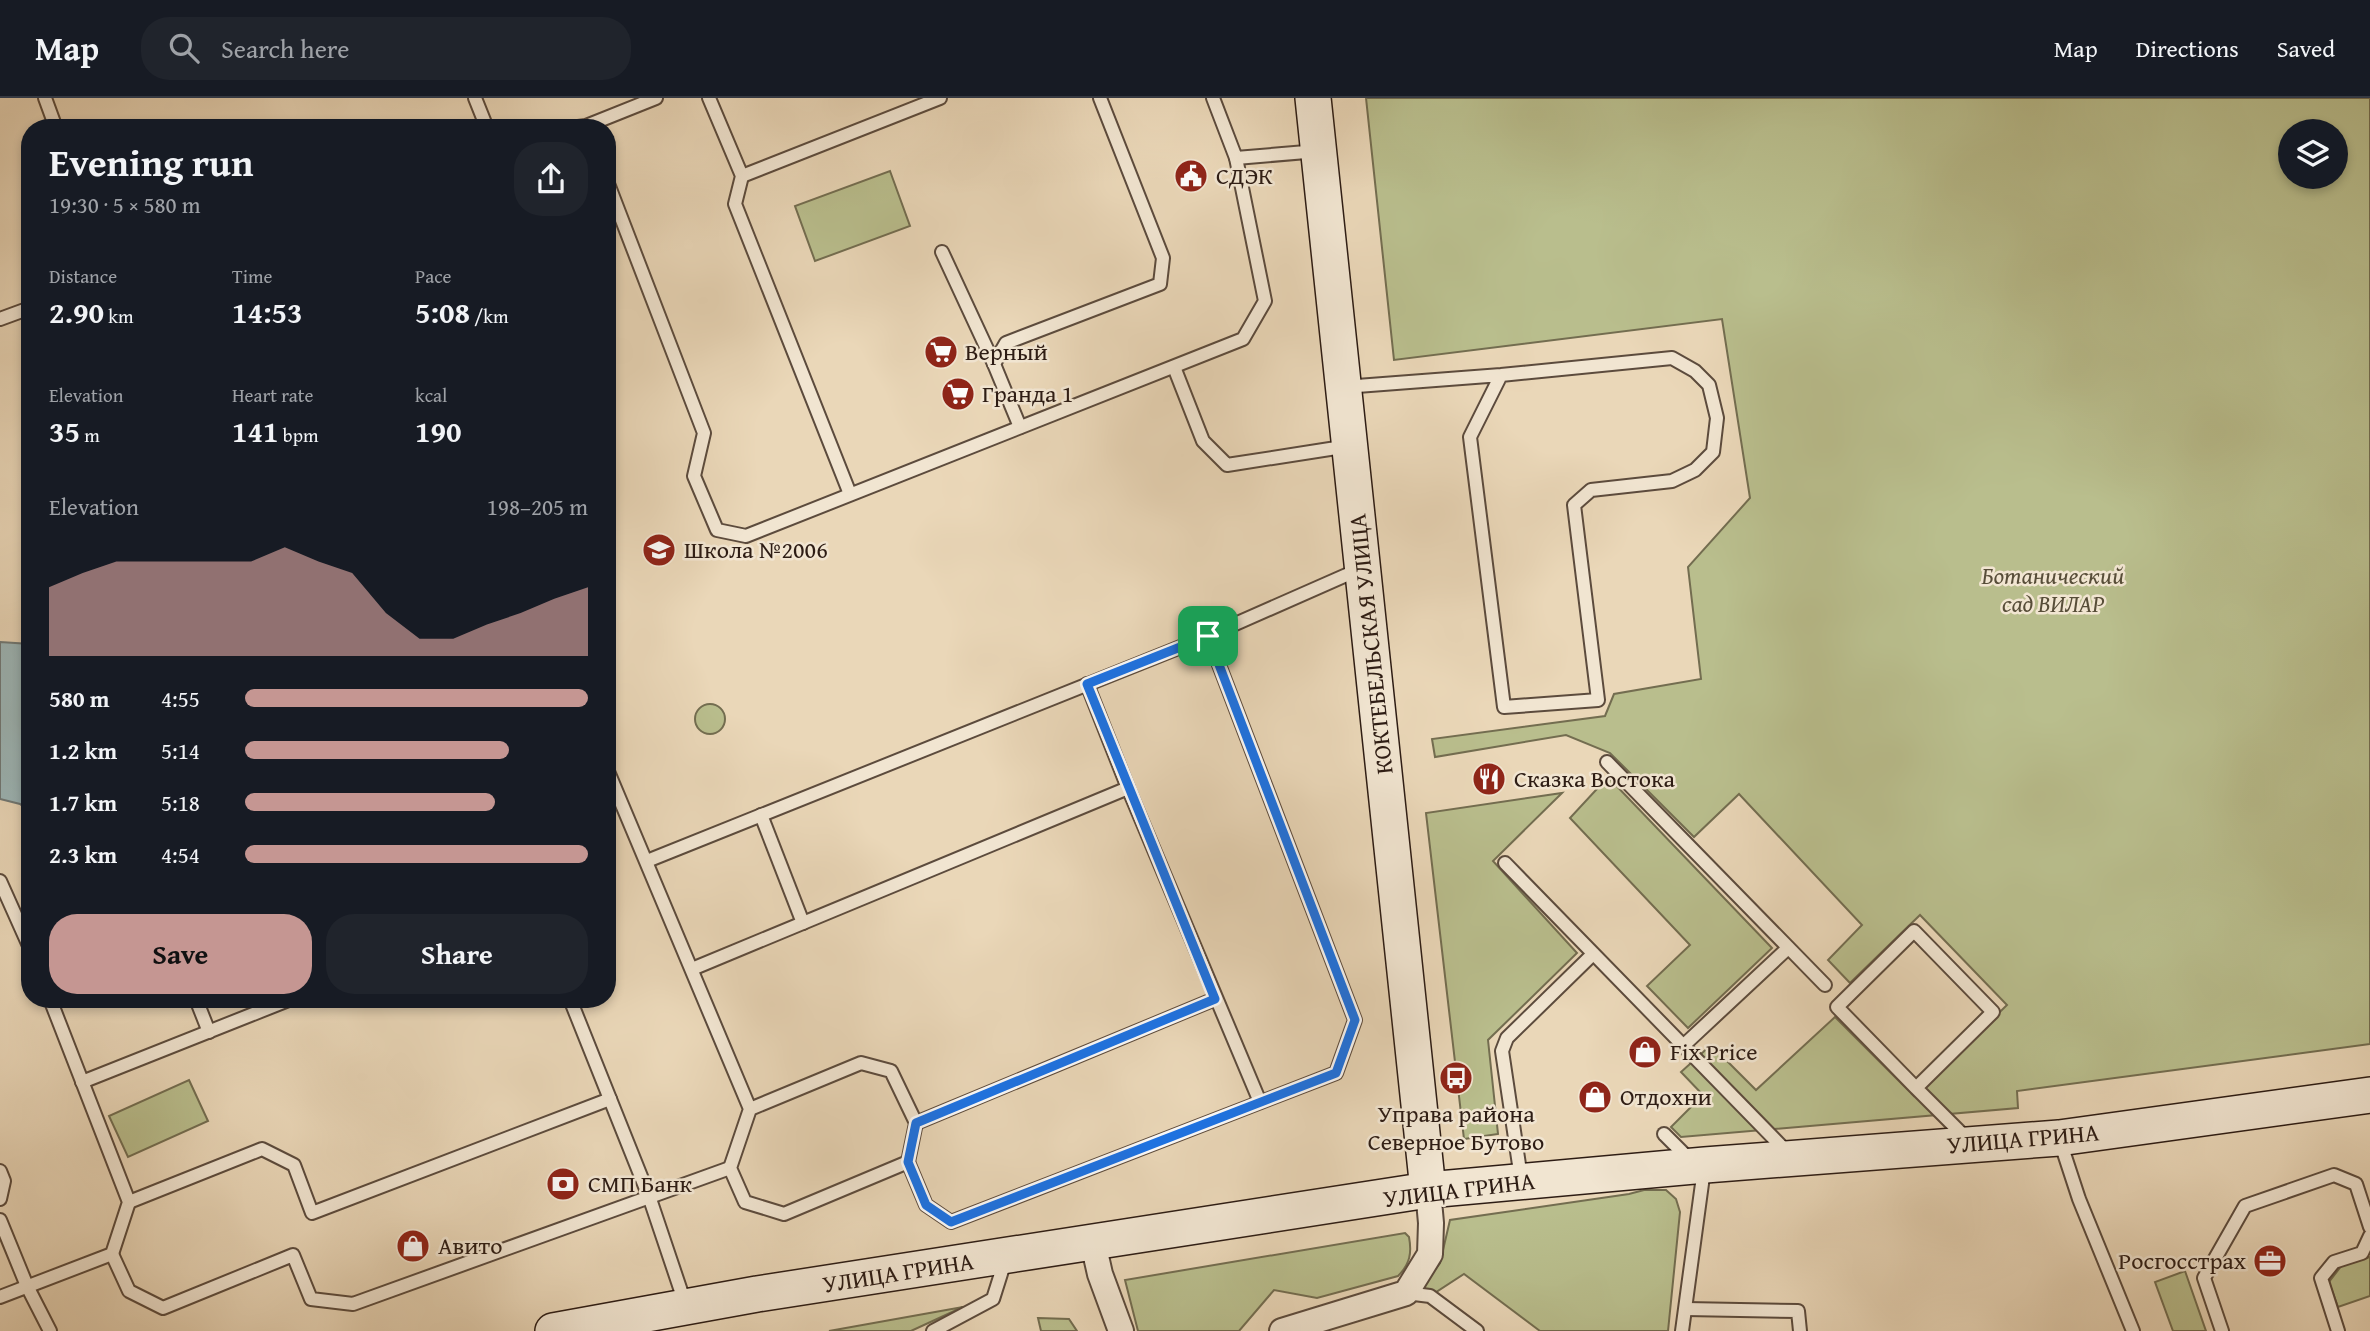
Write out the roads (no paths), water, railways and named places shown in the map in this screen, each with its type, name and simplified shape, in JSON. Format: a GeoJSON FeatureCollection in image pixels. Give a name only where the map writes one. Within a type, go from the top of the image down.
{"type":"FeatureCollection","features":[{"type":"Feature","properties":{"kind":"street","name":"КОКТЕБЕЛЬСКАЯ УЛИЦА"},"geometry":{"type":"LineString","coordinates":[[1313,98],[1428,1190]]}},
{"type":"Feature","properties":{"kind":"street","name":"УЛИЦА ГРИНА"},"geometry":{"type":"LineString","coordinates":[[553,1331],[686,1307],[1428,1190],[1700,1165],[2059,1138],[2370,1095]]}},
{"type":"Feature","properties":{"kind":"street"},"geometry":{"type":"LineString","coordinates":[[1282,1331],[1406,1293],[1430,1254],[1428,1190]]}},
{"type":"Feature","properties":{"kind":"street"},"geometry":{"type":"LineString","coordinates":[[1093,1243],[1100,1274],[1121,1331]]}},
{"type":"Feature","properties":{"kind":"lane"},"geometry":{"type":"LineString","coordinates":[[45,98],[53,119]]}},
{"type":"Feature","properties":{"kind":"lane"},"geometry":{"type":"LineString","coordinates":[[475,98],[483,119]]}},
{"type":"Feature","properties":{"kind":"lane"},"geometry":{"type":"LineString","coordinates":[[605,119],[656,98]]}},
{"type":"Feature","properties":{"kind":"lane"},"geometry":{"type":"LineString","coordinates":[[709,98],[741,176],[735,204],[850,494]]}},
{"type":"Feature","properties":{"kind":"lane"},"geometry":{"type":"LineString","coordinates":[[741,176],[940,98]]}},
{"type":"Feature","properties":{"kind":"lane"},"geometry":{"type":"LineString","coordinates":[[994,364],[1006,344],[1160,284],[1163,258],[1100,98]]}},
{"type":"Feature","properties":{"kind":"lane"},"geometry":{"type":"LineString","coordinates":[[616,204],[704,433],[694,476],[717,530],[746,536],[1244,339],[1265,301],[1236,158],[1213,98]]}},
{"type":"Feature","properties":{"kind":"lane"},"geometry":{"type":"LineString","coordinates":[[1236,158],[1319,151]]}},
{"type":"Feature","properties":{"kind":"lane"},"geometry":{"type":"LineString","coordinates":[[942,252],[1020,427]]}},
{"type":"Feature","properties":{"kind":"lane"},"geometry":{"type":"LineString","coordinates":[[0,319],[21,311]]}},
{"type":"Feature","properties":{"kind":"lane"},"geometry":{"type":"LineString","coordinates":[[1344,387],[1672,358],[1695,371],[1709,385],[1717,418],[1713,452],[1695,470],[1672,481],[1591,491],[1574,505],[1598,700],[1504,707],[1470,437],[1501,375]]}},
{"type":"Feature","properties":{"kind":"lane"},"geometry":{"type":"LineString","coordinates":[[1174,367],[1203,441],[1227,466],[1350,446]]}},
{"type":"Feature","properties":{"kind":"lane"},"geometry":{"type":"LineString","coordinates":[[647,860],[1208,636],[1363,568]]}},
{"type":"Feature","properties":{"kind":"lane"},"geometry":{"type":"LineString","coordinates":[[750,1109],[861,1063],[891,1071],[916,1123],[908,1162],[926,1205],[951,1222],[1336,1073],[1355,1020],[1208,636]]}},
{"type":"Feature","properties":{"kind":"lane"},"geometry":{"type":"LineString","coordinates":[[1087,684],[1215,999],[1260,1102]]}},
{"type":"Feature","properties":{"kind":"lane"},"geometry":{"type":"LineString","coordinates":[[1607,762],[1825,985]]}},
{"type":"Feature","properties":{"kind":"lane"},"geometry":{"type":"LineString","coordinates":[[692,969],[1128,788]]}},
{"type":"Feature","properties":{"kind":"lane"},"geometry":{"type":"LineString","coordinates":[[616,789],[750,1109],[730,1168],[745,1202],[784,1214],[908,1162]]}},
{"type":"Feature","properties":{"kind":"lane"},"geometry":{"type":"LineString","coordinates":[[761,815],[803,923]]}},
{"type":"Feature","properties":{"kind":"lane"},"geometry":{"type":"LineString","coordinates":[[1505,863],[1793,1158]]}},
{"type":"Feature","properties":{"kind":"lane"},"geometry":{"type":"LineString","coordinates":[[0,881],[21,928]]}},
{"type":"Feature","properties":{"kind":"lane"},"geometry":{"type":"LineString","coordinates":[[1916,1088],[1993,1012],[1914,931],[1837,1007],[1916,1088],[1973,1144]]}},
{"type":"Feature","properties":{"kind":"lane"},"geometry":{"type":"LineString","coordinates":[[1684,1046],[1788,948]]}},
{"type":"Feature","properties":{"kind":"lane"},"geometry":{"type":"LineString","coordinates":[[1522,1182],[1502,1051],[1507,1038],[1593,954]]}},
{"type":"Feature","properties":{"kind":"lane"},"geometry":{"type":"LineString","coordinates":[[916,1123],[1215,999]]}},
{"type":"Feature","properties":{"kind":"lane"},"geometry":{"type":"LineString","coordinates":[[53,1008],[129,1202],[112,1254],[130,1291],[163,1308],[293,1255],[311,1299],[354,1304],[730,1168]]}},
{"type":"Feature","properties":{"kind":"lane"},"geometry":{"type":"LineString","coordinates":[[200,1008],[209,1032]]}},
{"type":"Feature","properties":{"kind":"lane"},"geometry":{"type":"LineString","coordinates":[[82,1082],[268,1008]]}},
{"type":"Feature","properties":{"kind":"lane"},"geometry":{"type":"LineString","coordinates":[[574,1008],[650,1199],[686,1307]]}},
{"type":"Feature","properties":{"kind":"lane"},"geometry":{"type":"LineString","coordinates":[[129,1202],[262,1149],[294,1165],[312,1213],[610,1099]]}},
{"type":"Feature","properties":{"kind":"lane"},"geometry":{"type":"LineString","coordinates":[[1664,1134],[1700,1165],[1682,1331]]}},
{"type":"Feature","properties":{"kind":"lane"},"geometry":{"type":"LineString","coordinates":[[2059,1138],[2080,1199],[2133,1331]]}},
{"type":"Feature","properties":{"kind":"lane"},"geometry":{"type":"LineString","coordinates":[[0,1171],[4,1181],[0,1199]]}},
{"type":"Feature","properties":{"kind":"lane"},"geometry":{"type":"LineString","coordinates":[[2222,1331],[2204,1278],[2245,1206],[2333,1175],[2356,1184],[2370,1227]]}},
{"type":"Feature","properties":{"kind":"lane"},"geometry":{"type":"LineString","coordinates":[[0,1220],[27,1286],[50,1331]]}},
{"type":"Feature","properties":{"kind":"lane"},"geometry":{"type":"LineString","coordinates":[[2338,1331],[2321,1278],[2334,1262],[2362,1252],[2370,1236]]}},
{"type":"Feature","properties":{"kind":"lane"},"geometry":{"type":"LineString","coordinates":[[0,1297],[112,1254]]}},
{"type":"Feature","properties":{"kind":"lane"},"geometry":{"type":"LineString","coordinates":[[933,1331],[993,1299],[1006,1256]]}},
{"type":"Feature","properties":{"kind":"lane"},"geometry":{"type":"LineString","coordinates":[[1406,1293],[1430,1296],[1477,1331]]}},
{"type":"Feature","properties":{"kind":"lane"},"geometry":{"type":"LineString","coordinates":[[1686,1309],[1798,1311],[1800,1331]]}},
{"type":"Feature","properties":{"kind":"water"},"geometry":{"type":"Polygon","coordinates":[[[0,642],[21,643],[21,805],[0,799],[0,642]]]}},
{"type":"Feature","properties":{"kind":"place","name":"СДЭК"},"geometry":{"type":"Point","coordinates":[1191,176]}},
{"type":"Feature","properties":{"kind":"place","name":"Верный"},"geometry":{"type":"Point","coordinates":[941,352]}},
{"type":"Feature","properties":{"kind":"place","name":"Гранда 1"},"geometry":{"type":"Point","coordinates":[958,394]}},
{"type":"Feature","properties":{"kind":"place","name":"Школа №2006"},"geometry":{"type":"Point","coordinates":[659,550]}},
{"type":"Feature","properties":{"kind":"place","name":"Сказка Востока"},"geometry":{"type":"Point","coordinates":[1489,779]}},
{"type":"Feature","properties":{"kind":"place","name":"Fix Price"},"geometry":{"type":"Point","coordinates":[1645,1052]}},
{"type":"Feature","properties":{"kind":"place","name":"Управа района Северное Бутово"},"geometry":{"type":"Point","coordinates":[1456,1078]}},
{"type":"Feature","properties":{"kind":"place","name":"Отдохни"},"geometry":{"type":"Point","coordinates":[1595,1097]}},
{"type":"Feature","properties":{"kind":"place","name":"СМП Банк"},"geometry":{"type":"Point","coordinates":[563,1184]}},
{"type":"Feature","properties":{"kind":"place","name":"Авито"},"geometry":{"type":"Point","coordinates":[413,1246]}},
{"type":"Feature","properties":{"kind":"place","name":"Росгосстрах"},"geometry":{"type":"Point","coordinates":[2270,1261]}},
{"type":"Feature","properties":{"kind":"park label","name":"Ботанический сад ВИЛАР"},"geometry":{"type":"Point","coordinates":[2053,590]}}]}
